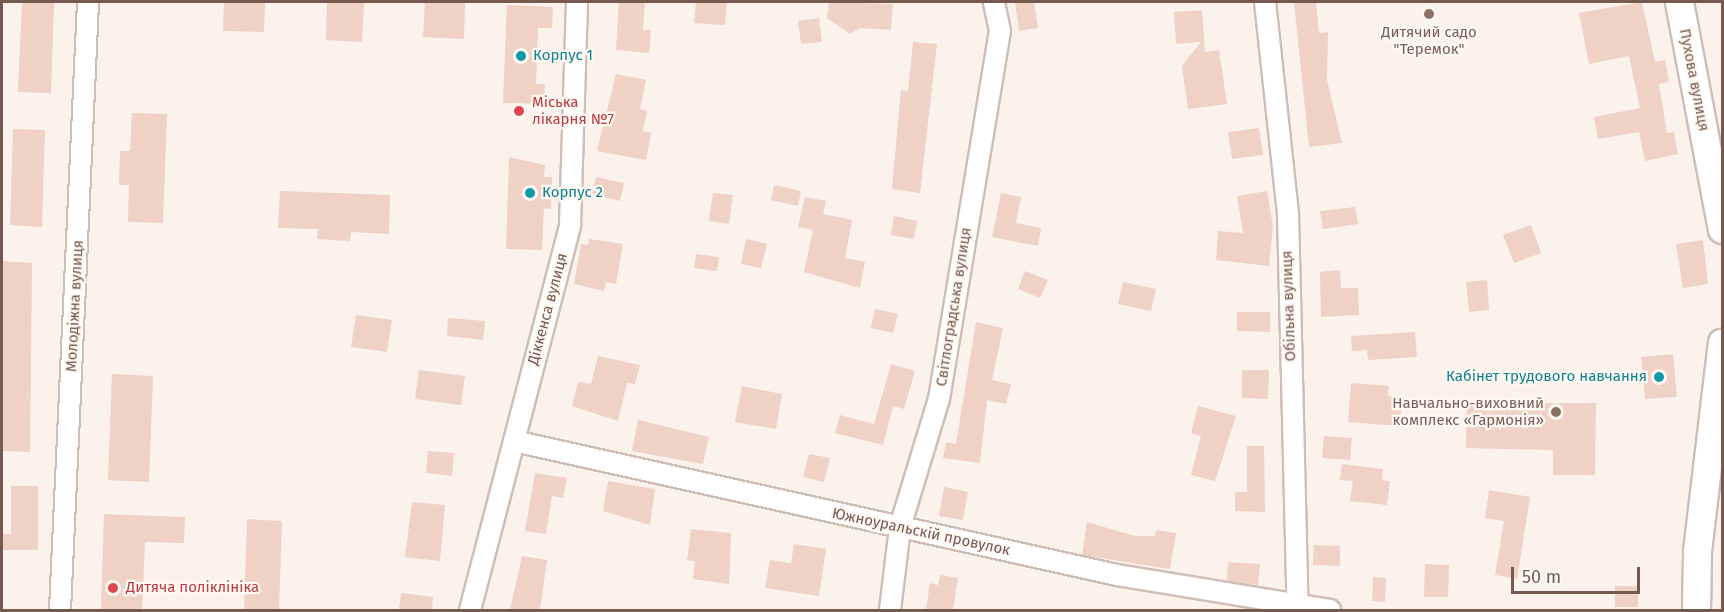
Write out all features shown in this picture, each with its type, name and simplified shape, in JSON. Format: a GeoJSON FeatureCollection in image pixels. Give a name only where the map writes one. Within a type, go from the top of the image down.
{"type":"FeatureCollection","features":[{"type":"Feature","properties":{"kind":"main road","name":"Пухова вулиця"},"geometry":{"type":"LineString","coordinates":[[1679,2],[1722,230]]}},
{"type":"Feature","properties":{"kind":"main road"},"geometry":{"type":"LineString","coordinates":[[1696,610],[1696,551],[1722,342]]}},
{"type":"Feature","properties":{"kind":"street","name":"Молодіжна вулиця"},"geometry":{"type":"LineString","coordinates":[[60,610],[88,2]]}},
{"type":"Feature","properties":{"kind":"street","name":"Діккенса вулиця"},"geometry":{"type":"LineString","coordinates":[[470,610],[570,225],[577,2]]}},
{"type":"Feature","properties":{"kind":"street","name":"Світлоградська вулиця"},"geometry":{"type":"LineString","coordinates":[[890,610],[900,527],[939,399],[1000,31],[994,2]]}},
{"type":"Feature","properties":{"kind":"street","name":"Обільна вулиця"},"geometry":{"type":"LineString","coordinates":[[1265,2],[1288,214],[1298,609]]}},
{"type":"Feature","properties":{"kind":"street","name":"Южноуральскій провулок"},"geometry":{"type":"LineString","coordinates":[[514,441],[900,527],[1298,609],[1330,610]]}},
{"type":"Feature","properties":{"kind":"building"},"geometry":{"type":"Polygon","coordinates":[[[22,2],[54,2],[51,93],[18,92],[22,2]]]}},
{"type":"Feature","properties":{"kind":"building"},"geometry":{"type":"Polygon","coordinates":[[[224,2],[265,2],[264,32],[223,31],[224,2]]]}},
{"type":"Feature","properties":{"kind":"building"},"geometry":{"type":"Polygon","coordinates":[[[327,2],[364,2],[362,42],[326,40],[327,2]]]}},
{"type":"Feature","properties":{"kind":"building"},"geometry":{"type":"Polygon","coordinates":[[[425,2],[465,2],[464,39],[423,37],[425,2]]]}},
{"type":"Feature","properties":{"kind":"building"},"geometry":{"type":"Polygon","coordinates":[[[619,2],[645,2],[643,30],[651,30],[649,53],[616,50],[619,2]]]}},
{"type":"Feature","properties":{"kind":"building"},"geometry":{"type":"Polygon","coordinates":[[[696,2],[727,2],[725,25],[694,23],[696,2]]]}},
{"type":"Feature","properties":{"kind":"building"},"geometry":{"type":"Polygon","coordinates":[[[829,2],[893,4],[891,30],[860,28],[850,34],[827,18],[829,2]]]}},
{"type":"Feature","properties":{"kind":"building"},"geometry":{"type":"Polygon","coordinates":[[[1015,2],[1034,2],[1038,28],[1019,31],[1015,2]]]}},
{"type":"Feature","properties":{"kind":"building"},"geometry":{"type":"Polygon","coordinates":[[[1294,2],[1316,2],[1319,33],[1328,32],[1327,80],[1342,143],[1309,147],[1294,2]]]}},
{"type":"Feature","properties":{"kind":"building"},"geometry":{"type":"Polygon","coordinates":[[[1642,2],[1655,62],[1665,60],[1669,82],[1659,84],[1667,133],[1674,132],[1678,154],[1645,161],[1639,132],[1598,139],[1594,117],[1640,108],[1629,56],[1589,64],[1579,13],[1642,2]]]}},
{"type":"Feature","properties":{"kind":"building","name":"Корпус 1"},"geometry":{"type":"Polygon","coordinates":[[[507,5],[553,7],[552,28],[538,28],[536,84],[545,84],[544,104],[503,103],[507,5]]]}},
{"type":"Feature","properties":{"kind":"building"},"geometry":{"type":"Polygon","coordinates":[[[1202,10],[1205,52],[1219,50],[1227,104],[1188,109],[1182,66],[1201,42],[1176,44],[1174,12],[1202,10]]]}},
{"type":"Feature","properties":{"kind":"building"},"geometry":{"type":"Polygon","coordinates":[[[819,18],[822,42],[801,44],[798,21],[819,18]]]}},
{"type":"Feature","properties":{"kind":"building"},"geometry":{"type":"Polygon","coordinates":[[[913,42],[937,44],[920,193],[892,189],[901,90],[908,91],[913,42]]]}},
{"type":"Feature","properties":{"kind":"building"},"geometry":{"type":"Polygon","coordinates":[[[616,74],[646,80],[640,109],[647,111],[643,131],[651,133],[646,160],[597,151],[616,74]]]}},
{"type":"Feature","properties":{"kind":"building"},"geometry":{"type":"Polygon","coordinates":[[[132,113],[167,114],[163,223],[128,222],[129,185],[119,185],[120,151],[130,151],[132,113]]]}},
{"type":"Feature","properties":{"kind":"building"},"geometry":{"type":"Polygon","coordinates":[[[1259,128],[1263,155],[1232,159],[1228,132],[1259,128]]]}},
{"type":"Feature","properties":{"kind":"building"},"geometry":{"type":"Polygon","coordinates":[[[13,129],[45,130],[42,227],[10,225],[13,129]]]}},
{"type":"Feature","properties":{"kind":"building","name":"Корпус 2"},"geometry":{"type":"Polygon","coordinates":[[[509,157],[545,165],[544,177],[552,177],[551,209],[544,208],[542,250],[506,249],[509,157]]]}},
{"type":"Feature","properties":{"kind":"building"},"geometry":{"type":"Polygon","coordinates":[[[596,177],[624,183],[620,201],[592,194],[596,177]]]}},
{"type":"Feature","properties":{"kind":"building"},"geometry":{"type":"Polygon","coordinates":[[[774,185],[801,191],[798,206],[771,200],[774,185]]]}},
{"type":"Feature","properties":{"kind":"building"},"geometry":{"type":"Polygon","coordinates":[[[280,191],[390,195],[389,234],[351,232],[350,241],[317,239],[318,229],[278,228],[280,191]]]}},
{"type":"Feature","properties":{"kind":"building"},"geometry":{"type":"Polygon","coordinates":[[[1267,191],[1273,226],[1269,266],[1216,260],[1218,231],[1243,233],[1237,196],[1267,191]]]}},
{"type":"Feature","properties":{"kind":"building"},"geometry":{"type":"Polygon","coordinates":[[[713,193],[733,195],[729,224],[709,221],[713,193]]]}},
{"type":"Feature","properties":{"kind":"building"},"geometry":{"type":"Polygon","coordinates":[[[1001,193],[1021,197],[1016,223],[1041,228],[1038,246],[992,237],[1001,193]]]}},
{"type":"Feature","properties":{"kind":"building"},"geometry":{"type":"Polygon","coordinates":[[[805,197],[826,201],[823,214],[852,220],[845,258],[865,262],[860,288],[804,272],[813,230],[798,227],[805,197]]]}},
{"type":"Feature","properties":{"kind":"building"},"geometry":{"type":"Polygon","coordinates":[[[1355,207],[1358,224],[1323,229],[1320,211],[1355,207]]]}},
{"type":"Feature","properties":{"kind":"building"},"geometry":{"type":"Polygon","coordinates":[[[894,216],[917,221],[914,239],[891,235],[894,216]]]}},
{"type":"Feature","properties":{"kind":"building"},"geometry":{"type":"Polygon","coordinates":[[[1531,225],[1541,253],[1514,263],[1503,235],[1531,225]]]}},
{"type":"Feature","properties":{"kind":"building"},"geometry":{"type":"Polygon","coordinates":[[[589,239],[623,244],[616,284],[606,282],[604,291],[574,284],[581,244],[588,245],[589,239]]]}},
{"type":"Feature","properties":{"kind":"building"},"geometry":{"type":"Polygon","coordinates":[[[746,239],[767,244],[761,268],[741,264],[746,239]]]}},
{"type":"Feature","properties":{"kind":"building"},"geometry":{"type":"Polygon","coordinates":[[[1703,240],[1708,284],[1683,288],[1676,244],[1703,240]]]}},
{"type":"Feature","properties":{"kind":"building"},"geometry":{"type":"Polygon","coordinates":[[[696,254],[719,257],[717,271],[694,268],[696,254]]]}},
{"type":"Feature","properties":{"kind":"building"},"geometry":{"type":"Polygon","coordinates":[[[2,261],[32,263],[30,452],[2,451],[2,261]]]}},
{"type":"Feature","properties":{"kind":"building"},"geometry":{"type":"Polygon","coordinates":[[[1340,270],[1341,288],[1358,288],[1359,315],[1321,317],[1320,272],[1340,270]]]}},
{"type":"Feature","properties":{"kind":"building"},"geometry":{"type":"Polygon","coordinates":[[[1025,271],[1048,280],[1040,298],[1018,289],[1025,271]]]}},
{"type":"Feature","properties":{"kind":"building"},"geometry":{"type":"Polygon","coordinates":[[[1487,280],[1489,310],[1469,312],[1466,282],[1487,280]]]}},
{"type":"Feature","properties":{"kind":"building"},"geometry":{"type":"Polygon","coordinates":[[[1123,282],[1156,289],[1151,311],[1118,304],[1123,282]]]}},
{"type":"Feature","properties":{"kind":"building"},"geometry":{"type":"Polygon","coordinates":[[[875,309],[898,314],[893,333],[871,328],[875,309]]]}},
{"type":"Feature","properties":{"kind":"building"},"geometry":{"type":"Polygon","coordinates":[[[1237,312],[1270,312],[1270,332],[1237,331],[1237,312]]]}},
{"type":"Feature","properties":{"kind":"building"},"geometry":{"type":"Polygon","coordinates":[[[356,315],[392,320],[387,352],[351,347],[356,315]]]}},
{"type":"Feature","properties":{"kind":"building"},"geometry":{"type":"Polygon","coordinates":[[[448,318],[485,321],[483,340],[447,336],[448,318]]]}},
{"type":"Feature","properties":{"kind":"building"},"geometry":{"type":"Polygon","coordinates":[[[976,322],[1003,328],[992,380],[1011,384],[1006,404],[987,400],[980,463],[943,458],[946,442],[956,444],[976,322]]]}},
{"type":"Feature","properties":{"kind":"building"},"geometry":{"type":"Polygon","coordinates":[[[1415,332],[1417,357],[1368,360],[1367,350],[1352,351],[1351,336],[1415,332]]]}},
{"type":"Feature","properties":{"kind":"building","name":"Кабінет трудового навчання"},"geometry":{"type":"Polygon","coordinates":[[[1673,354],[1677,397],[1645,399],[1641,357],[1673,354]]]}},
{"type":"Feature","properties":{"kind":"building"},"geometry":{"type":"Polygon","coordinates":[[[598,356],[640,365],[635,384],[627,383],[618,421],[572,406],[578,382],[591,384],[598,356]]]}},
{"type":"Feature","properties":{"kind":"building"},"geometry":{"type":"Polygon","coordinates":[[[891,364],[915,371],[904,409],[893,406],[883,445],[835,433],[840,415],[874,424],[891,364]]]}},
{"type":"Feature","properties":{"kind":"building"},"geometry":{"type":"Polygon","coordinates":[[[419,370],[465,376],[461,405],[415,399],[419,370]]]}},
{"type":"Feature","properties":{"kind":"building"},"geometry":{"type":"Polygon","coordinates":[[[1242,370],[1269,370],[1268,399],[1242,398],[1242,370]]]}},
{"type":"Feature","properties":{"kind":"building"},"geometry":{"type":"Polygon","coordinates":[[[112,374],[153,376],[149,482],[108,480],[112,374]]]}},
{"type":"Feature","properties":{"kind":"building"},"geometry":{"type":"Polygon","coordinates":[[[1351,383],[1389,386],[1388,396],[1402,398],[1400,426],[1348,422],[1351,383]]]}},
{"type":"Feature","properties":{"kind":"building"},"geometry":{"type":"Polygon","coordinates":[[[742,386],[782,394],[776,429],[735,422],[742,386]]]}},
{"type":"Feature","properties":{"kind":"building"},"geometry":{"type":"Polygon","coordinates":[[[1596,403],[1595,475],[1553,475],[1553,450],[1466,448],[1467,404],[1596,403]]]}},
{"type":"Feature","properties":{"kind":"building"},"geometry":{"type":"Polygon","coordinates":[[[1198,406],[1236,416],[1215,481],[1191,475],[1201,436],[1191,433],[1198,406]]]}},
{"type":"Feature","properties":{"kind":"building"},"geometry":{"type":"Polygon","coordinates":[[[638,420],[709,437],[703,464],[632,451],[638,420]]]}},
{"type":"Feature","properties":{"kind":"building"},"geometry":{"type":"Polygon","coordinates":[[[1324,436],[1352,438],[1350,460],[1322,458],[1324,436]]]}},
{"type":"Feature","properties":{"kind":"building"},"geometry":{"type":"Polygon","coordinates":[[[1247,446],[1264,446],[1265,512],[1235,511],[1235,492],[1247,492],[1247,446]]]}},
{"type":"Feature","properties":{"kind":"building"},"geometry":{"type":"Polygon","coordinates":[[[428,451],[454,453],[452,476],[426,473],[428,451]]]}},
{"type":"Feature","properties":{"kind":"building"},"geometry":{"type":"Polygon","coordinates":[[[809,454],[830,458],[824,482],[803,477],[809,454]]]}},
{"type":"Feature","properties":{"kind":"building"},"geometry":{"type":"Polygon","coordinates":[[[1342,464],[1383,469],[1382,480],[1390,481],[1387,505],[1350,501],[1353,481],[1340,480],[1342,464]]]}},
{"type":"Feature","properties":{"kind":"building"},"geometry":{"type":"Polygon","coordinates":[[[535,473],[567,478],[563,498],[552,496],[546,534],[525,531],[535,473]]]}},
{"type":"Feature","properties":{"kind":"building"},"geometry":{"type":"Polygon","coordinates":[[[608,481],[655,489],[650,525],[603,511],[608,481]]]}},
{"type":"Feature","properties":{"kind":"building"},"geometry":{"type":"Polygon","coordinates":[[[11,486],[38,486],[38,550],[2,550],[2,534],[11,534],[11,486]]]}},
{"type":"Feature","properties":{"kind":"building"},"geometry":{"type":"Polygon","coordinates":[[[944,487],[968,492],[963,520],[939,516],[944,487]]]}},
{"type":"Feature","properties":{"kind":"building"},"geometry":{"type":"Polygon","coordinates":[[[1489,490],[1530,497],[1517,579],[1495,575],[1504,521],[1485,518],[1489,490]]]}},
{"type":"Feature","properties":{"kind":"building"},"geometry":{"type":"Polygon","coordinates":[[[412,502],[445,505],[440,561],[405,557],[412,502]]]}},
{"type":"Feature","properties":{"kind":"building"},"geometry":{"type":"Polygon","coordinates":[[[104,514],[185,517],[184,543],[145,542],[142,610],[101,610],[104,514]]]}},
{"type":"Feature","properties":{"kind":"building"},"geometry":{"type":"Polygon","coordinates":[[[247,519],[282,521],[279,610],[244,610],[247,519]]]}},
{"type":"Feature","properties":{"kind":"building"},"geometry":{"type":"Polygon","coordinates":[[[1087,522],[1135,536],[1155,536],[1156,530],[1176,533],[1170,569],[1082,555],[1087,522]]]}},
{"type":"Feature","properties":{"kind":"building"},"geometry":{"type":"Polygon","coordinates":[[[691,529],[731,533],[729,584],[693,579],[695,561],[687,560],[691,529]]]}},
{"type":"Feature","properties":{"kind":"building"},"geometry":{"type":"Polygon","coordinates":[[[794,544],[826,549],[819,596],[765,588],[770,560],[791,563],[794,544]]]}},
{"type":"Feature","properties":{"kind":"building"},"geometry":{"type":"Polygon","coordinates":[[[1314,545],[1340,546],[1340,566],[1313,565],[1314,545]]]}},
{"type":"Feature","properties":{"kind":"building"},"geometry":{"type":"Polygon","coordinates":[[[522,556],[547,560],[540,610],[510,610],[522,556]]]}},
{"type":"Feature","properties":{"kind":"building"},"geometry":{"type":"Polygon","coordinates":[[[1228,562],[1260,564],[1258,585],[1227,581],[1228,562]]]}},
{"type":"Feature","properties":{"kind":"building"},"geometry":{"type":"Polygon","coordinates":[[[1425,564],[1449,565],[1448,597],[1424,597],[1425,564]]]}},
{"type":"Feature","properties":{"kind":"building"},"geometry":{"type":"Polygon","coordinates":[[[940,575],[958,578],[953,610],[926,610],[930,583],[938,585],[940,575]]]}},
{"type":"Feature","properties":{"kind":"building"},"geometry":{"type":"Polygon","coordinates":[[[1373,577],[1386,578],[1385,602],[1372,601],[1373,577]]]}},
{"type":"Feature","properties":{"kind":"building"},"geometry":{"type":"Polygon","coordinates":[[[1615,586],[1638,586],[1638,607],[1615,607],[1615,586]]]}},
{"type":"Feature","properties":{"kind":"building"},"geometry":{"type":"Polygon","coordinates":[[[401,593],[433,597],[432,610],[399,610],[401,593]]]}},
{"type":"Feature","properties":{"kind":"place","name":"Дитячий садо \"Теремок\""},"geometry":{"type":"Point","coordinates":[1429,14]}},
{"type":"Feature","properties":{"kind":"place","name":"Корпус 1"},"geometry":{"type":"Point","coordinates":[521,56]}},
{"type":"Feature","properties":{"kind":"place","name":"Міська лікарня №7"},"geometry":{"type":"Point","coordinates":[519,111]}},
{"type":"Feature","properties":{"kind":"place","name":"Корпус 2"},"geometry":{"type":"Point","coordinates":[530,193]}},
{"type":"Feature","properties":{"kind":"place","name":"Кабінет трудового навчання"},"geometry":{"type":"Point","coordinates":[1659,377]}},
{"type":"Feature","properties":{"kind":"place","name":"Навчально-виховний комплекс «Гармонія»"},"geometry":{"type":"Point","coordinates":[1556,412]}},
{"type":"Feature","properties":{"kind":"place","name":"Дитяча поліклініка"},"geometry":{"type":"Point","coordinates":[113,588]}}]}
